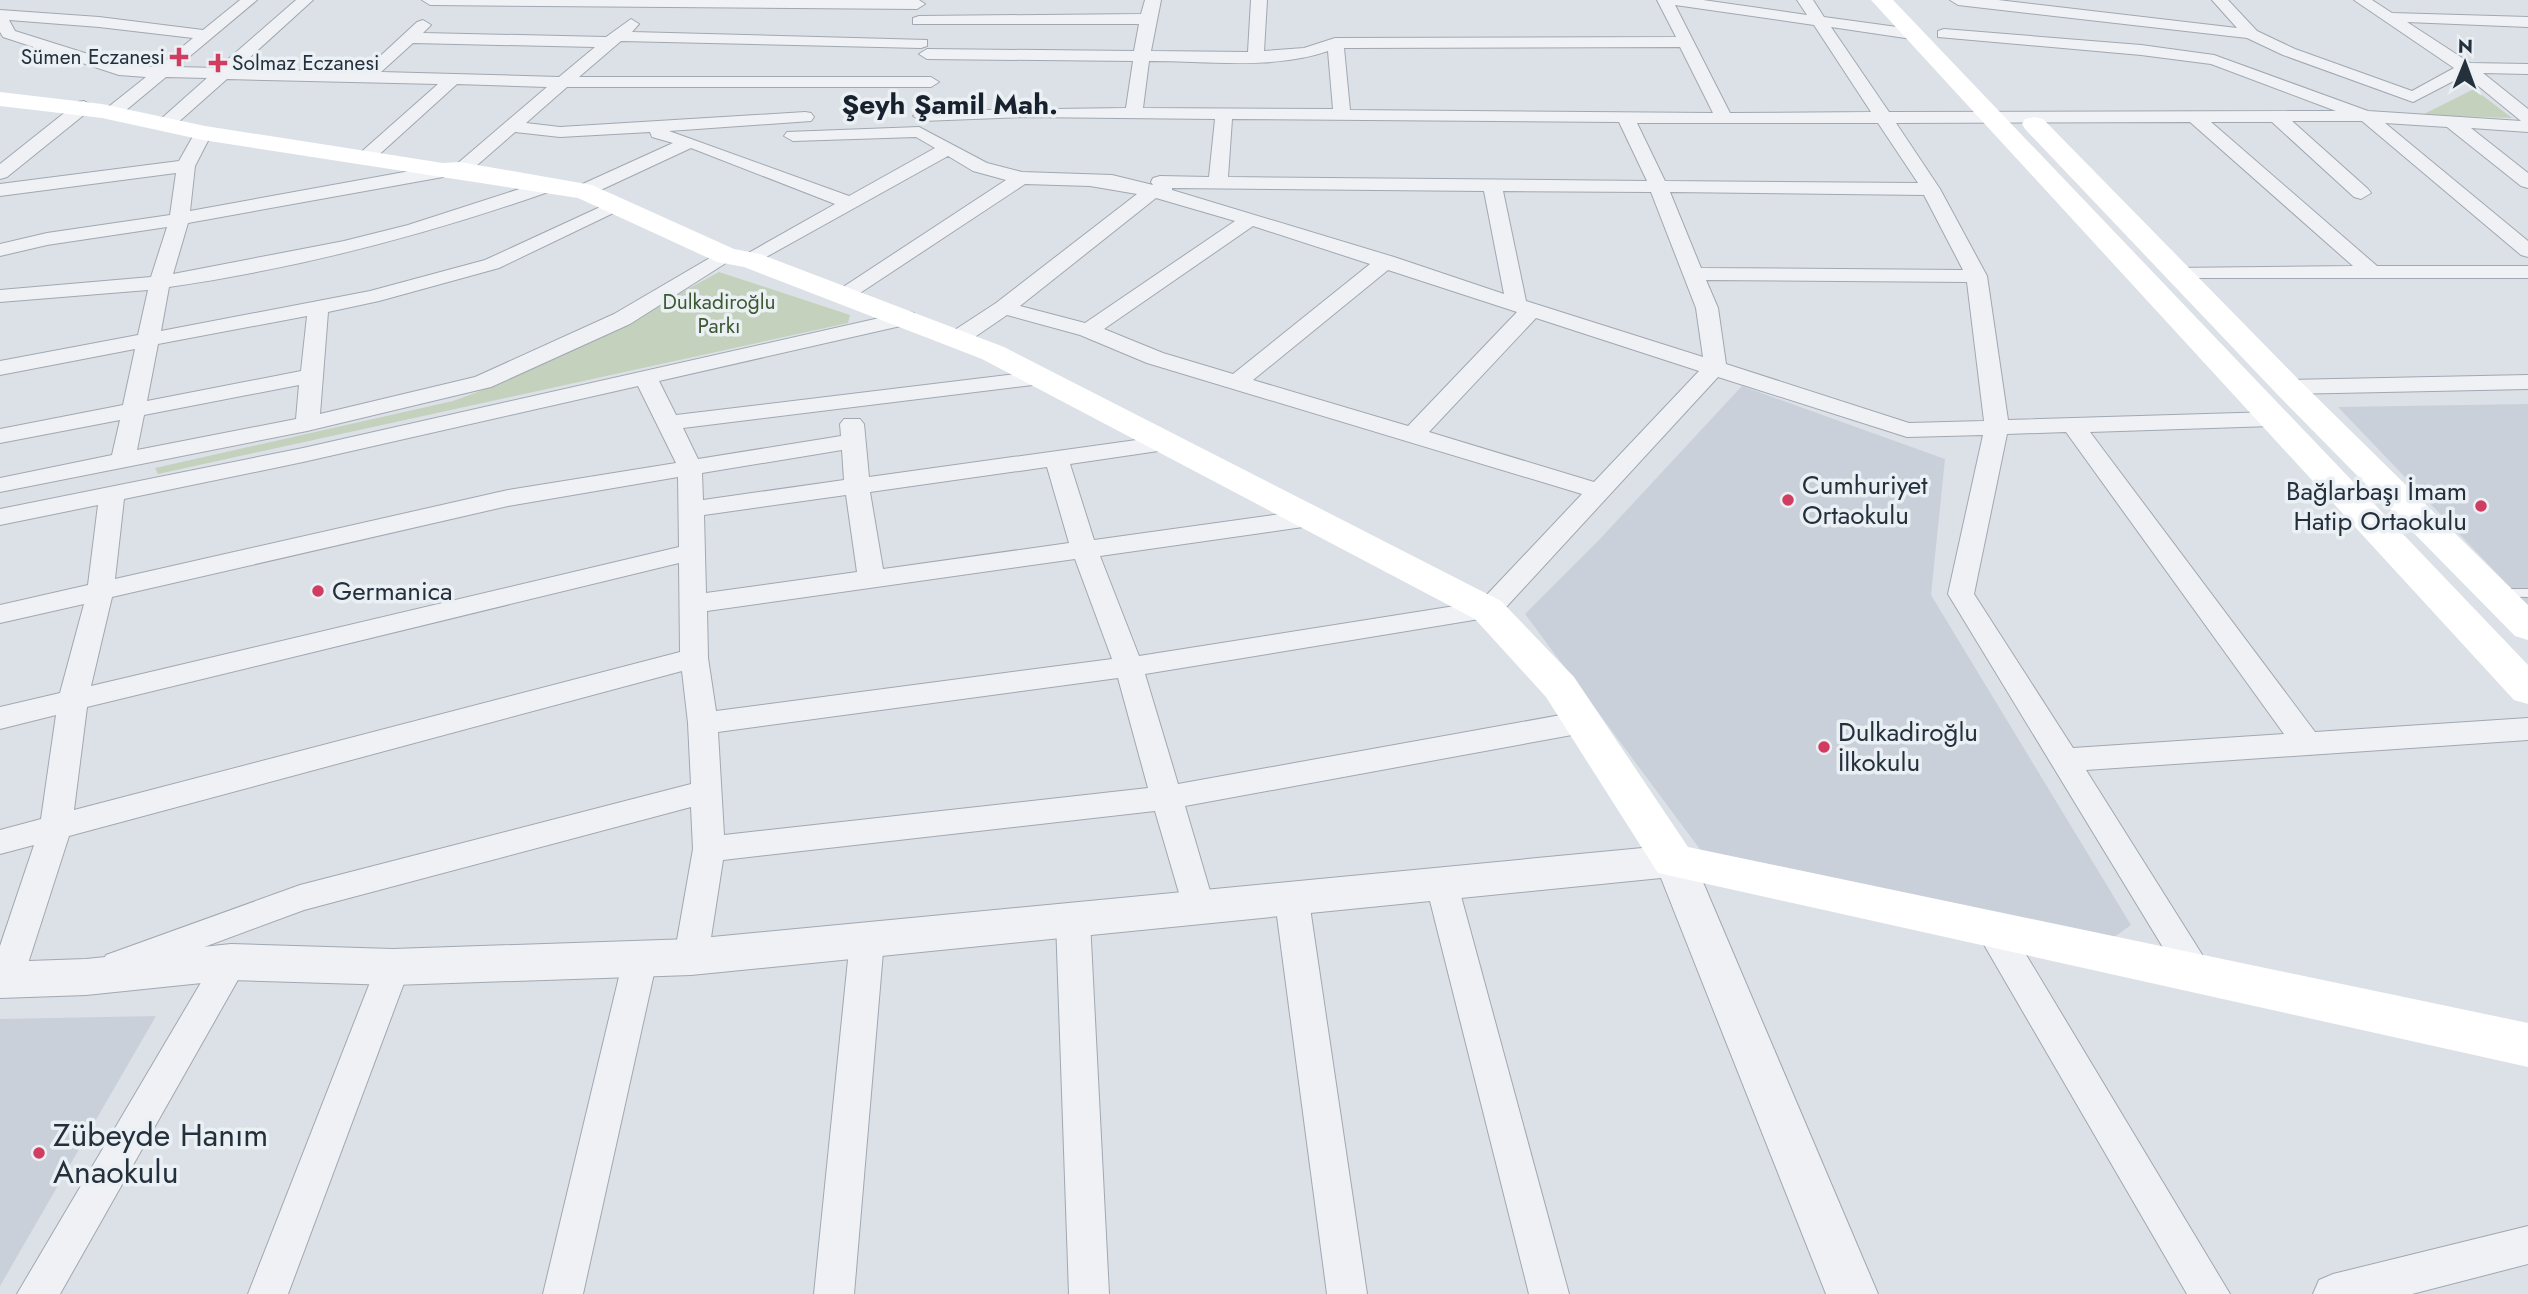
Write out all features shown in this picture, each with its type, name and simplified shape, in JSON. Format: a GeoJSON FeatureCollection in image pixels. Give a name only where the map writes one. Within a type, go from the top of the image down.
{"type":"FeatureCollection","features":[{"type":"Feature","properties":{"kind":"main road"},"geometry":{"type":"LineString","coordinates":[[1881,0],[1995,118],[2272,419],[2528,690]]}},
{"type":"Feature","properties":{"kind":"main road"},"geometry":{"type":"LineString","coordinates":[[1915,0],[1944,34],[2028,117],[2288,387],[2528,627]]}},
{"type":"Feature","properties":{"kind":"main road"},"geometry":{"type":"LineString","coordinates":[[4,103],[99,109],[168,122],[203,133],[583,191],[738,258],[958,338],[1041,378],[1488,610],[1560,687],[1674,861],[1994,933],[2196,972],[2528,1045]]}},
{"type":"Feature","properties":{"kind":"street"},"geometry":{"type":"LineString","coordinates":[[0,173],[99,109],[165,71],[203,35],[249,0]]}},
{"type":"Feature","properties":{"kind":"street"},"geometry":{"type":"LineString","coordinates":[[168,122],[305,0]]}},
{"type":"Feature","properties":{"kind":"street"},"geometry":{"type":"LineString","coordinates":[[430,0],[917,2],[931,82],[921,124]]}},
{"type":"Feature","properties":{"kind":"street"},"geometry":{"type":"LineString","coordinates":[[1134,113],[1144,57],[1147,19],[1153,0]]}},
{"type":"Feature","properties":{"kind":"street"},"geometry":{"type":"LineString","coordinates":[[1256,57],[1259,0]]}},
{"type":"Feature","properties":{"kind":"street"},"geometry":{"type":"LineString","coordinates":[[1668,0],[1912,34]]}},
{"type":"Feature","properties":{"kind":"street"},"geometry":{"type":"LineString","coordinates":[[1668,0],[1724,118]]}},
{"type":"Feature","properties":{"kind":"street"},"geometry":{"type":"LineString","coordinates":[[1805,0],[1931,189],[1977,276],[1997,427],[1961,594],[2196,972]]}},
{"type":"Feature","properties":{"kind":"street"},"geometry":{"type":"LineString","coordinates":[[1958,0],[2251,34],[2288,52],[2413,97]]}},
{"type":"Feature","properties":{"kind":"street"},"geometry":{"type":"LineString","coordinates":[[2220,0],[2251,34]]}},
{"type":"Feature","properties":{"kind":"street"},"geometry":{"type":"LineString","coordinates":[[2362,0],[2466,68],[2528,118]]}},
{"type":"Feature","properties":{"kind":"street"},"geometry":{"type":"LineString","coordinates":[[369,75],[449,1]]}},
{"type":"Feature","properties":{"kind":"street"},"geometry":{"type":"LineString","coordinates":[[0,250],[47,239],[179,219],[452,170],[510,126],[657,1]]}},
{"type":"Feature","properties":{"kind":"street"},"geometry":{"type":"LineString","coordinates":[[2385,16],[2528,22]]}},
{"type":"Feature","properties":{"kind":"street"},"geometry":{"type":"LineString","coordinates":[[0,17],[99,22],[203,35]]}},
{"type":"Feature","properties":{"kind":"street"},"geometry":{"type":"LineString","coordinates":[[0,17],[9,34],[125,71],[369,75],[561,82],[931,82]]}},
{"type":"Feature","properties":{"kind":"street"},"geometry":{"type":"LineString","coordinates":[[919,21],[1147,19]]}},
{"type":"Feature","properties":{"kind":"street"},"geometry":{"type":"LineString","coordinates":[[1944,34],[2141,50],[2214,60],[2367,116],[2528,251]]}},
{"type":"Feature","properties":{"kind":"street"},"geometry":{"type":"LineString","coordinates":[[410,38],[614,39],[1144,57],[1256,57],[1306,53],[1335,43],[1686,42]]}},
{"type":"Feature","properties":{"kind":"street"},"geometry":{"type":"LineString","coordinates":[[1335,43],[1342,114]]}},
{"type":"Feature","properties":{"kind":"street"},"geometry":{"type":"LineString","coordinates":[[2367,116],[2413,97],[2466,68],[2528,69]]}},
{"type":"Feature","properties":{"kind":"street"},"geometry":{"type":"LineString","coordinates":[[366,158],[452,80]]}},
{"type":"Feature","properties":{"kind":"street"},"geometry":{"type":"LineString","coordinates":[[770,174],[805,117],[817,83]]}},
{"type":"Feature","properties":{"kind":"street"},"geometry":{"type":"LineString","coordinates":[[2495,91],[2528,92]]}},
{"type":"Feature","properties":{"kind":"street"},"geometry":{"type":"LineString","coordinates":[[793,136],[1025,112],[1626,118],[2367,116],[2528,127]]}},
{"type":"Feature","properties":{"kind":"street"},"geometry":{"type":"LineString","coordinates":[[1218,183],[1224,113]]}},
{"type":"Feature","properties":{"kind":"street"},"geometry":{"type":"LineString","coordinates":[[2276,116],[2361,193]]}},
{"type":"Feature","properties":{"kind":"street"},"geometry":{"type":"LineString","coordinates":[[510,126],[560,132],[805,117]]}},
{"type":"Feature","properties":{"kind":"street"},"geometry":{"type":"LineString","coordinates":[[2195,117],[2370,270]]}},
{"type":"Feature","properties":{"kind":"street"},"geometry":{"type":"LineString","coordinates":[[1626,118],[1695,274],[1707,308],[1715,367]]}},
{"type":"Feature","properties":{"kind":"street"},"geometry":{"type":"LineString","coordinates":[[2453,123],[2528,182]]}},
{"type":"Feature","properties":{"kind":"street"},"geometry":{"type":"LineString","coordinates":[[921,124],[947,149],[980,166],[1021,178],[1218,183],[1931,189]]}},
{"type":"Feature","properties":{"kind":"street"},"geometry":{"type":"LineString","coordinates":[[635,127],[690,142],[849,204]]}},
{"type":"Feature","properties":{"kind":"street"},"geometry":{"type":"LineString","coordinates":[[123,461],[160,282],[179,219],[186,166],[203,133]]}},
{"type":"Feature","properties":{"kind":"street"},"geometry":{"type":"LineString","coordinates":[[583,191],[690,142]]}},
{"type":"Feature","properties":{"kind":"street"},"geometry":{"type":"LineString","coordinates":[[0,485],[307,425],[483,382],[622,318],[849,204],[947,149]]}},
{"type":"Feature","properties":{"kind":"street"},"geometry":{"type":"LineString","coordinates":[[0,190],[186,166]]}},
{"type":"Feature","properties":{"kind":"street"},"geometry":{"type":"LineString","coordinates":[[844,295],[1021,178]]}},
{"type":"Feature","properties":{"kind":"street"},"geometry":{"type":"LineString","coordinates":[[1093,181],[1153,191],[1250,219],[1908,430],[2272,419]]}},
{"type":"Feature","properties":{"kind":"street"},"geometry":{"type":"LineString","coordinates":[[958,338],[1004,308],[1153,191],[1218,183]]}},
{"type":"Feature","properties":{"kind":"street"},"geometry":{"type":"LineString","coordinates":[[1492,184],[1524,305]]}},
{"type":"Feature","properties":{"kind":"street"},"geometry":{"type":"LineString","coordinates":[[0,296],[46,295],[160,282],[280,260],[404,232],[491,207],[544,187]]}},
{"type":"Feature","properties":{"kind":"street"},"geometry":{"type":"LineString","coordinates":[[0,368],[318,309],[492,264],[618,206]]}},
{"type":"Feature","properties":{"kind":"street"},"geometry":{"type":"LineString","coordinates":[[1088,330],[1250,219]]}},
{"type":"Feature","properties":{"kind":"street"},"geometry":{"type":"LineString","coordinates":[[1237,382],[1387,261]]}},
{"type":"Feature","properties":{"kind":"street"},"geometry":{"type":"LineString","coordinates":[[2177,272],[2528,272]]}},
{"type":"Feature","properties":{"kind":"street"},"geometry":{"type":"LineString","coordinates":[[1695,274],[1977,276]]}},
{"type":"Feature","properties":{"kind":"street"},"geometry":{"type":"LineString","coordinates":[[1413,435],[1524,305]]}},
{"type":"Feature","properties":{"kind":"street"},"geometry":{"type":"LineString","coordinates":[[1004,308],[1088,330],[1156,358],[1599,491]]}},
{"type":"Feature","properties":{"kind":"street"},"geometry":{"type":"LineString","coordinates":[[307,425],[318,309]]}},
{"type":"Feature","properties":{"kind":"street"},"geometry":{"type":"LineString","coordinates":[[0,517],[112,496],[906,318]]}},
{"type":"Feature","properties":{"kind":"street"},"geometry":{"type":"LineString","coordinates":[[703,723],[1129,667],[1488,610],[1715,367]]}},
{"type":"Feature","properties":{"kind":"street"},"geometry":{"type":"LineString","coordinates":[[0,436],[312,376]]}},
{"type":"Feature","properties":{"kind":"street"},"geometry":{"type":"LineString","coordinates":[[645,376],[690,467],[694,657],[703,723],[709,849],[691,957]]}},
{"type":"Feature","properties":{"kind":"street"},"geometry":{"type":"LineString","coordinates":[[669,423],[1041,378]]}},
{"type":"Feature","properties":{"kind":"street"},"geometry":{"type":"LineString","coordinates":[[2288,387],[2528,382]]}},
{"type":"Feature","properties":{"kind":"street"},"geometry":{"type":"LineString","coordinates":[[852,401],[852,441],[871,579]]}},
{"type":"Feature","properties":{"kind":"street"},"geometry":{"type":"LineString","coordinates":[[2073,425],[2308,745]]}},
{"type":"Feature","properties":{"kind":"street"},"geometry":{"type":"LineString","coordinates":[[0,614],[508,498],[852,441]]}},
{"type":"Feature","properties":{"kind":"street"},"geometry":{"type":"LineString","coordinates":[[691,509],[1166,443]]}},
{"type":"Feature","properties":{"kind":"street"},"geometry":{"type":"LineString","coordinates":[[1056,458],[1084,549],[1129,667],[1198,908]]}},
{"type":"Feature","properties":{"kind":"street"},"geometry":{"type":"LineString","coordinates":[[112,496],[100,593],[73,700],[56,827],[3,979],[86,976],[231,962],[393,967],[691,957],[1292,901],[1674,861],[1852,1294]]}},
{"type":"Feature","properties":{"kind":"street"},"geometry":{"type":"LineString","coordinates":[[693,604],[1310,518]]}},
{"type":"Feature","properties":{"kind":"street"},"geometry":{"type":"LineString","coordinates":[[0,718],[692,552]]}},
{"type":"Feature","properties":{"kind":"street"},"geometry":{"type":"LineString","coordinates":[[0,842],[694,657]]}},
{"type":"Feature","properties":{"kind":"street"},"geometry":{"type":"LineString","coordinates":[[709,849],[1167,797],[1583,722]]}},
{"type":"Feature","properties":{"kind":"street"},"geometry":{"type":"LineString","coordinates":[[2064,760],[2528,729]]}},
{"type":"Feature","properties":{"kind":"street"},"geometry":{"type":"LineString","coordinates":[[86,976],[300,898],[706,792]]}},
{"type":"Feature","properties":{"kind":"street"},"geometry":{"type":"LineString","coordinates":[[1442,885],[1549,1294]]}},
{"type":"Feature","properties":{"kind":"street"},"geometry":{"type":"LineString","coordinates":[[1292,901],[1347,1294]]}},
{"type":"Feature","properties":{"kind":"street"},"geometry":{"type":"LineString","coordinates":[[1073,921],[1089,1294]]}},
{"type":"Feature","properties":{"kind":"street"},"geometry":{"type":"LineString","coordinates":[[1994,933],[2210,1294]]}},
{"type":"Feature","properties":{"kind":"street"},"geometry":{"type":"LineString","coordinates":[[834,1294],[867,940]]}},
{"type":"Feature","properties":{"kind":"street"},"geometry":{"type":"LineString","coordinates":[[563,1294],[640,960]]}},
{"type":"Feature","properties":{"kind":"street"},"geometry":{"type":"LineString","coordinates":[[37,1294],[231,962]]}},
{"type":"Feature","properties":{"kind":"street"},"geometry":{"type":"LineString","coordinates":[[268,1294],[393,967]]}},
{"type":"Feature","properties":{"kind":"street"},"geometry":{"type":"LineString","coordinates":[[2333,1294],[2528,1245]]}},
{"type":"Feature","properties":{"kind":"lane"},"geometry":{"type":"LineString","coordinates":[[2495,593],[2528,593]]}},
{"type":"Feature","properties":{"kind":"shaded area","name":"Dulkadiroğlu İlkokulu"},"geometry":{"type":"Polygon","coordinates":[[[1742,386],[1945,459],[1931,595],[2131,925],[2110,940],[1705,856],[1525,614],[1599,540],[1742,386]]]}},
{"type":"Feature","properties":{"kind":"shaded area","name":"Bağlarbaşı İmam Hatip Ortaokulu"},"geometry":{"type":"Polygon","coordinates":[[[2528,404],[2528,606],[2338,407],[2528,404]]]}},
{"type":"Feature","properties":{"kind":"shaded area","name":"Zübeyde Hanım Anaokulu"},"geometry":{"type":"Polygon","coordinates":[[[156,1016],[0,1286],[0,1019],[156,1016]]]}},
{"type":"Feature","properties":{"kind":"green space"},"geometry":{"type":"Polygon","coordinates":[[[2474,89],[2512,118],[2422,115],[2474,89]]]}},
{"type":"Feature","properties":{"kind":"green space","name":"Dulkadiroğlu Parkı"},"geometry":{"type":"Polygon","coordinates":[[[719,272],[850,315],[848,323],[158,474],[155,468],[453,401],[555,358],[719,272]]]}},
{"type":"Feature","properties":{"kind":"place","name":"Sümen Eczanesi"},"geometry":{"type":"Point","coordinates":[179,57]}},
{"type":"Feature","properties":{"kind":"place","name":"Solmaz Eczanesi"},"geometry":{"type":"Point","coordinates":[218,63]}},
{"type":"Feature","properties":{"kind":"place","name":"Cumhuriyet Ortaokulu"},"geometry":{"type":"Point","coordinates":[1788,500]}},
{"type":"Feature","properties":{"kind":"place","name":"Bağlarbaşı İmam Hatip Ortaokulu"},"geometry":{"type":"Point","coordinates":[2481,506]}},
{"type":"Feature","properties":{"kind":"place","name":"Germanica"},"geometry":{"type":"Point","coordinates":[318,591]}},
{"type":"Feature","properties":{"kind":"place","name":"Dulkadiroğlu İlkokulu"},"geometry":{"type":"Point","coordinates":[1824,747]}},
{"type":"Feature","properties":{"kind":"place","name":"Zübeyde Hanım Anaokulu"},"geometry":{"type":"Point","coordinates":[39,1153]}},
{"type":"Feature","properties":{"kind":"district","name":"Şeyh Şamil Mah."},"geometry":{"type":"Point","coordinates":[950,104]}}]}
